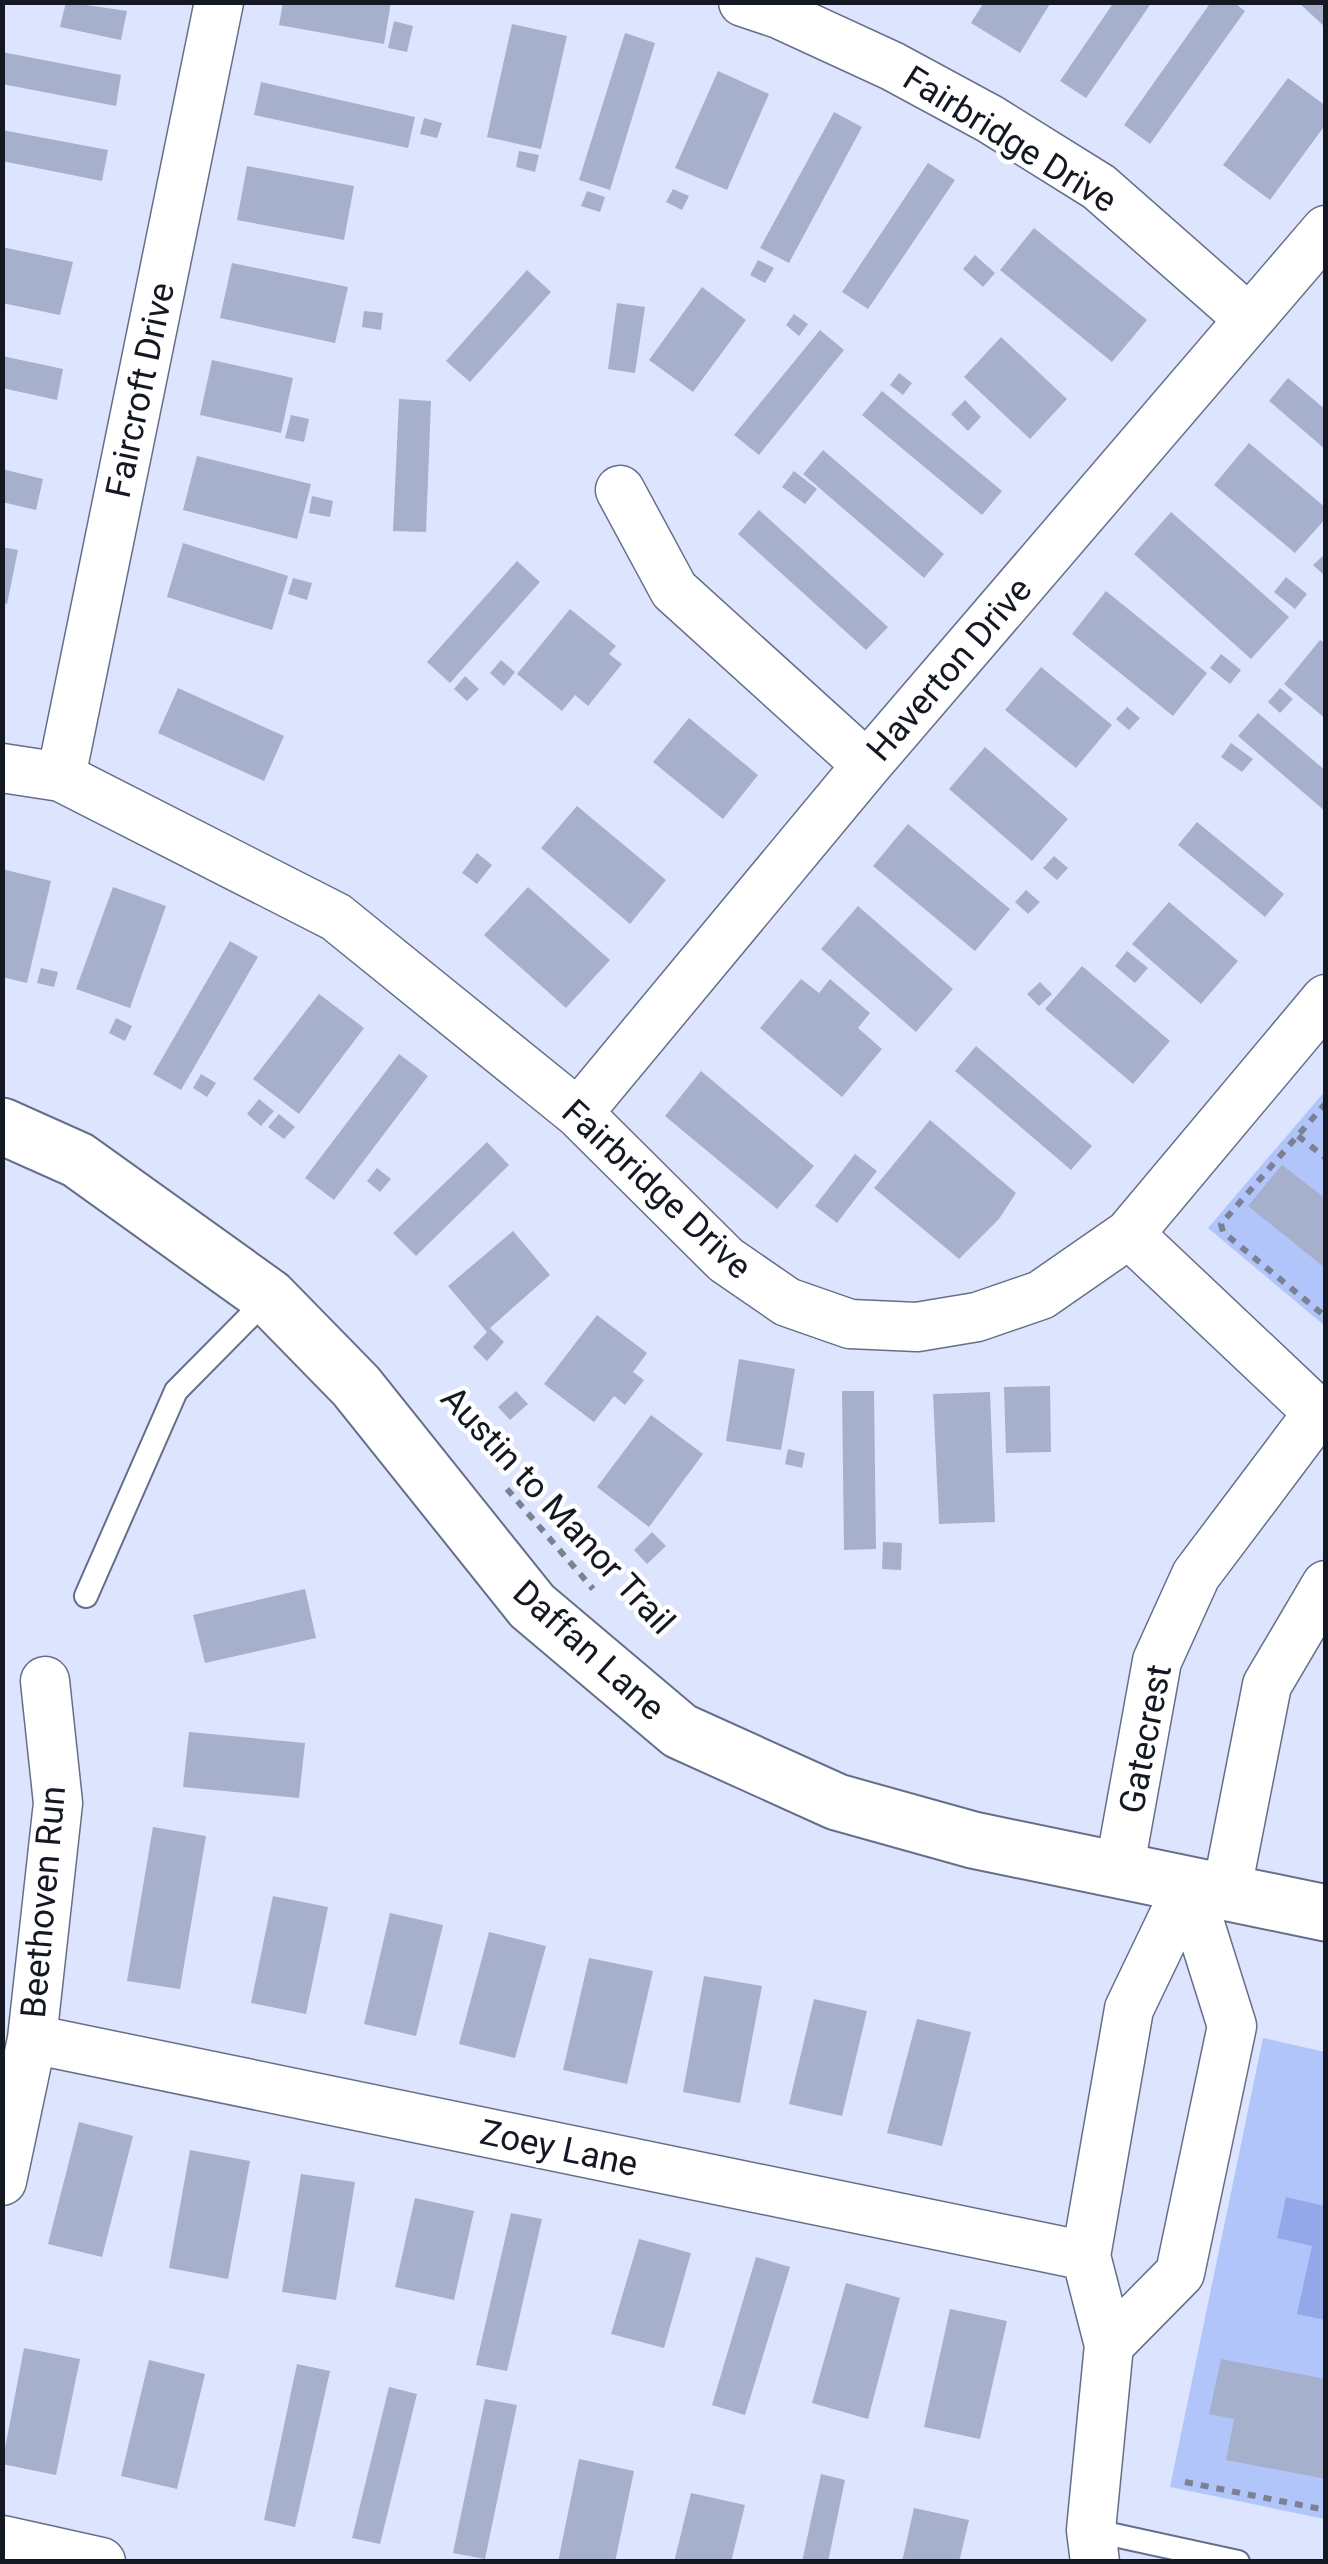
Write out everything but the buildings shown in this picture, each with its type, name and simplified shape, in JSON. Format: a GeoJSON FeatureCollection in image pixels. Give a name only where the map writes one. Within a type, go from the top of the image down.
{"type":"FeatureCollection","features":[{"type":"Feature","properties":{"kind":"street","name":"Faircroft Drive"},"geometry":{"type":"LineString","coordinates":[[61,777],[219,2]]}},
{"type":"Feature","properties":{"kind":"street","name":"Fairbridge Drive"},"geometry":{"type":"LineString","coordinates":[[743,2],[779,14],[892,66],[990,119],[1100,187],[1250,320]]}},
{"type":"Feature","properties":{"kind":"street","name":"Haverton Drive"},"geometry":{"type":"LineString","coordinates":[[578,1113],[867,765],[1326,230]]}},
{"type":"Feature","properties":{"kind":"street"},"geometry":{"type":"LineString","coordinates":[[620,490],[674,590],[867,765]]}},
{"type":"Feature","properties":{"kind":"street","name":"Fairbridge Drive"},"geometry":{"type":"LineString","coordinates":[[2,768],[61,777],[336,917],[578,1113],[726,1260],[787,1302],[850,1324],[916,1327],[977,1317],[1041,1294],[1129,1234],[1326,999]]}},
{"type":"Feature","properties":{"kind":"street","name":"Daffan Lane"},"geometry":{"type":"LineString","coordinates":[[2,1126],[78,1160],[269,1296],[356,1386],[532,1606],[680,1732],[837,1802],[973,1840],[1326,1913]]}},
{"type":"Feature","properties":{"kind":"street"},"geometry":{"type":"LineString","coordinates":[[1129,1234],[1322,1417]]}},
{"type":"Feature","properties":{"kind":"street","name":"Gatecrest"},"geometry":{"type":"LineString","coordinates":[[1120,1872],[1157,1661],[1196,1575],[1322,1417]]}},
{"type":"Feature","properties":{"kind":"street"},"geometry":{"type":"LineString","coordinates":[[1094,2546],[1109,2346],[1086,2256],[1130,2009],[1207,1890],[1267,1685],[1326,1585]]}},
{"type":"Feature","properties":{"kind":"street","name":"Beethoven Run"},"geometry":{"type":"LineString","coordinates":[[2,2181],[32,2039],[58,1804],[45,1681]]}},
{"type":"Feature","properties":{"kind":"street"},"geometry":{"type":"LineString","coordinates":[[1109,2346],[1180,2273],[1232,2026],[1207,1890]]}},
{"type":"Feature","properties":{"kind":"street","name":"Zoey Lane"},"geometry":{"type":"LineString","coordinates":[[32,2039],[1086,2256]]}},
{"type":"Feature","properties":{"kind":"street"},"geometry":{"type":"LineString","coordinates":[[2,2540],[101,2562]]}},
{"type":"Feature","properties":{"kind":"lane"},"geometry":{"type":"LineString","coordinates":[[86,1596],[176,1392],[269,1296]]}},
{"type":"Feature","properties":{"kind":"lane"},"geometry":{"type":"LineString","coordinates":[[1094,2546],[1238,2562]]}},
{"type":"Feature","properties":{"kind":"path"},"geometry":{"type":"LineString","coordinates":[[1326,1103],[1221,1224],[1222,1232],[1326,1317]]}},
{"type":"Feature","properties":{"kind":"path"},"geometry":{"type":"LineString","coordinates":[[1298,1136],[1326,1158]]}},
{"type":"Feature","properties":{"kind":"path","name":"Austin to Manor Trail"},"geometry":{"type":"LineString","coordinates":[[494,1476],[595,1592]]}},
{"type":"Feature","properties":{"kind":"path"},"geometry":{"type":"LineString","coordinates":[[1185,2482],[1326,2510]]}},
{"type":"Feature","properties":{"kind":"shaded area"},"geometry":{"type":"Polygon","coordinates":[[[1325,1091],[1325,1326],[1208,1228],[1325,1091]]]}},
{"type":"Feature","properties":{"kind":"shaded area"},"geometry":{"type":"Polygon","coordinates":[[[1263,2038],[1325,2052],[1325,2519],[1170,2487],[1263,2038]]]}},
{"type":"Feature","properties":{"kind":"shaded area"},"geometry":{"type":"Polygon","coordinates":[[[1286,2197],[1325,2206],[1325,2320],[1297,2314],[1312,2246],[1277,2238],[1286,2197]]]}}]}
